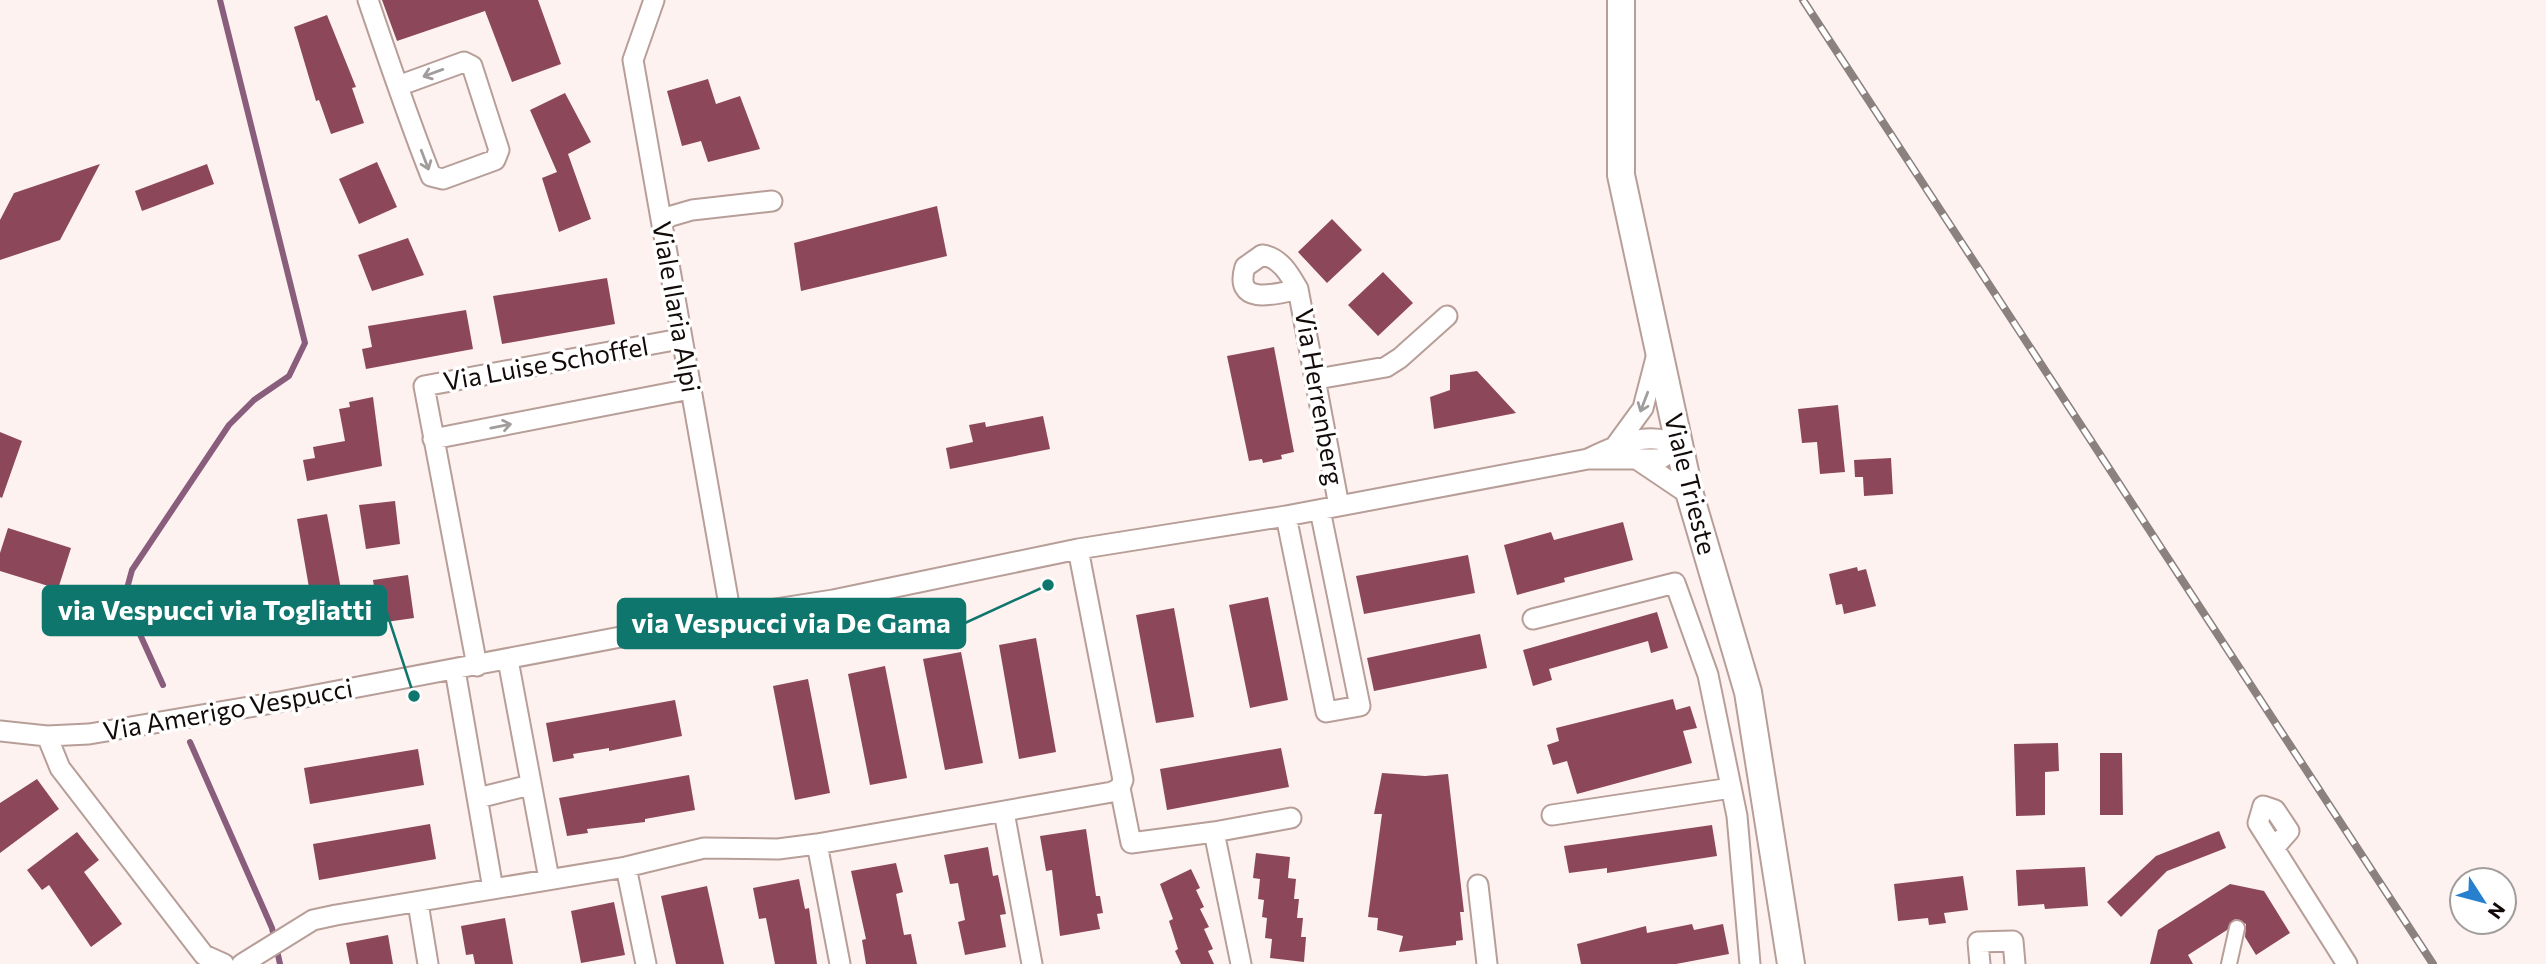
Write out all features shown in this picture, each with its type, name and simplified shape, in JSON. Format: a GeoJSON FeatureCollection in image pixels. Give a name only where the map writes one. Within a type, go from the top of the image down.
{"type":"FeatureCollection","features":[{"type":"Feature","properties":{"kind":"main road","name":"Viale Trieste"},"geometry":{"type":"LineString","coordinates":[[1621,0],[1621,175],[1657,353],[1690,495],[1748,692],[1791,964]]}},
{"type":"Feature","properties":{"kind":"street"},"geometry":{"type":"LineString","coordinates":[[368,0],[398,86],[431,176],[443,179],[495,160],[499,150],[472,66],[464,62],[398,86]]}},
{"type":"Feature","properties":{"kind":"street","name":"Viale Ilaria Alpi"},"geometry":{"type":"LineString","coordinates":[[654,0],[632,60],[731,616]]}},
{"type":"Feature","properties":{"kind":"street"},"geometry":{"type":"LineString","coordinates":[[661,219],[692,210],[772,201]]}},
{"type":"Feature","properties":{"kind":"street","name":"Via Herrenberg"},"geometry":{"type":"LineString","coordinates":[[1298,289],[1317,379],[1329,508]]}},
{"type":"Feature","properties":{"kind":"street"},"geometry":{"type":"LineString","coordinates":[[1317,379],[1385,367],[1447,316]]}},
{"type":"Feature","properties":{"kind":"street","name":"Via Luise Schoffel"},"geometry":{"type":"LineString","coordinates":[[477,666],[424,386],[680,339]]}},
{"type":"Feature","properties":{"kind":"street","name":"Via Amerigo Vespucci"},"geometry":{"type":"LineString","coordinates":[[1616,445],[1643,408],[1657,353]]}},
{"type":"Feature","properties":{"kind":"street","name":"Via Luise Schoffel"},"geometry":{"type":"LineString","coordinates":[[433,439],[690,389]]}},
{"type":"Feature","properties":{"kind":"street","name":"Via Amerigo Vespucci"},"geometry":{"type":"LineString","coordinates":[[0,731],[47,736],[89,734],[477,666],[731,616],[833,600],[1078,549],[1286,516],[1588,459],[1660,459],[1679,447],[1667,439],[1652,438],[1616,445],[1588,459]]}},
{"type":"Feature","properties":{"kind":"street"},"geometry":{"type":"LineString","coordinates":[[1637,459],[1690,495]]}},
{"type":"Feature","properties":{"kind":"street"},"geometry":{"type":"LineString","coordinates":[[1286,516],[1326,712],[1360,706],[1329,508]]}},
{"type":"Feature","properties":{"kind":"street"},"geometry":{"type":"LineString","coordinates":[[1078,549],[1124,780],[1119,788],[1131,843],[1292,818]]}},
{"type":"Feature","properties":{"kind":"street"},"geometry":{"type":"LineString","coordinates":[[1533,618],[1675,583],[1707,675],[1737,816],[1750,964]]}},
{"type":"Feature","properties":{"kind":"street"},"geometry":{"type":"LineString","coordinates":[[508,660],[549,879]]}},
{"type":"Feature","properties":{"kind":"street"},"geometry":{"type":"LineString","coordinates":[[455,670],[493,889]]}},
{"type":"Feature","properties":{"kind":"street"},"geometry":{"type":"LineString","coordinates":[[47,736],[60,768],[204,955],[224,964]]}},
{"type":"Feature","properties":{"kind":"street"},"geometry":{"type":"LineString","coordinates":[[478,798],[530,786]]}},
{"type":"Feature","properties":{"kind":"street"},"geometry":{"type":"LineString","coordinates":[[242,964],[313,920],[336,915],[626,867],[704,848],[778,849],[817,844],[1004,812],[1119,788]]}},
{"type":"Feature","properties":{"kind":"street"},"geometry":{"type":"LineString","coordinates":[[1552,815],[1731,788]]}},
{"type":"Feature","properties":{"kind":"street"},"geometry":{"type":"LineString","coordinates":[[1004,812],[1032,964]]}},
{"type":"Feature","properties":{"kind":"street"},"geometry":{"type":"LineString","coordinates":[[1214,832],[1241,964]]}},
{"type":"Feature","properties":{"kind":"street"},"geometry":{"type":"LineString","coordinates":[[817,844],[840,964]]}},
{"type":"Feature","properties":{"kind":"street"},"geometry":{"type":"LineString","coordinates":[[2274,848],[2347,964]]}},
{"type":"Feature","properties":{"kind":"street"},"geometry":{"type":"LineString","coordinates":[[626,867],[646,964]]}},
{"type":"Feature","properties":{"kind":"street"},"geometry":{"type":"LineString","coordinates":[[1478,885],[1487,964]]}},
{"type":"Feature","properties":{"kind":"street"},"geometry":{"type":"LineString","coordinates":[[418,903],[428,964]]}},
{"type":"Feature","properties":{"kind":"street"},"geometry":{"type":"LineString","coordinates":[[2229,964],[2237,928]]}},
{"type":"Feature","properties":{"kind":"street"},"geometry":{"type":"LineString","coordinates":[[1980,964],[1978,942],[2013,941],[2015,964]]}},
{"type":"Feature","properties":{"kind":"building"},"geometry":{"type":"Polygon","coordinates":[[[382,0],[538,0],[561,64],[512,82],[485,11],[397,41],[382,0]]]}},
{"type":"Feature","properties":{"kind":"building"},"geometry":{"type":"Polygon","coordinates":[[[327,15],[356,87],[352,88],[364,123],[331,134],[319,100],[316,101],[294,27],[327,15]]]}},
{"type":"Feature","properties":{"kind":"building"},"geometry":{"type":"Polygon","coordinates":[[[708,79],[716,104],[740,96],[760,149],[708,162],[701,141],[682,146],[667,91],[708,79]]]}},
{"type":"Feature","properties":{"kind":"building"},"geometry":{"type":"Polygon","coordinates":[[[565,93],[591,142],[568,154],[591,219],[559,232],[542,178],[557,172],[530,110],[565,93]]]}},
{"type":"Feature","properties":{"kind":"building"},"geometry":{"type":"Polygon","coordinates":[[[377,162],[397,207],[359,224],[339,179],[377,162]]]}},
{"type":"Feature","properties":{"kind":"building"},"geometry":{"type":"Polygon","coordinates":[[[100,164],[60,240],[0,260],[0,220],[14,193],[100,164]]]}},
{"type":"Feature","properties":{"kind":"building"},"geometry":{"type":"Polygon","coordinates":[[[207,164],[214,184],[142,211],[135,191],[207,164]]]}},
{"type":"Feature","properties":{"kind":"building"},"geometry":{"type":"Polygon","coordinates":[[[937,206],[947,256],[801,291],[794,243],[937,206]]]}},
{"type":"Feature","properties":{"kind":"building"},"geometry":{"type":"Polygon","coordinates":[[[1332,219],[1362,250],[1327,283],[1298,252],[1332,219]]]}},
{"type":"Feature","properties":{"kind":"building"},"geometry":{"type":"Polygon","coordinates":[[[408,238],[424,275],[372,291],[358,255],[408,238]]]}},
{"type":"Feature","properties":{"kind":"building"},"geometry":{"type":"Polygon","coordinates":[[[1383,272],[1413,303],[1378,336],[1348,305],[1383,272]]]}},
{"type":"Feature","properties":{"kind":"building"},"geometry":{"type":"Polygon","coordinates":[[[607,278],[615,324],[502,344],[493,296],[607,278]]]}},
{"type":"Feature","properties":{"kind":"building"},"geometry":{"type":"Polygon","coordinates":[[[466,310],[473,349],[366,369],[362,349],[372,347],[368,326],[466,310]]]}},
{"type":"Feature","properties":{"kind":"building"},"geometry":{"type":"Polygon","coordinates":[[[1274,347],[1294,452],[1281,455],[1282,459],[1263,463],[1262,459],[1249,461],[1227,356],[1274,347]]]}},
{"type":"Feature","properties":{"kind":"building"},"geometry":{"type":"Polygon","coordinates":[[[1477,371],[1516,413],[1434,429],[1430,397],[1450,390],[1450,375],[1477,371]]]}},
{"type":"Feature","properties":{"kind":"building"},"geometry":{"type":"Polygon","coordinates":[[[373,397],[382,466],[307,481],[303,460],[315,458],[313,447],[345,441],[339,409],[350,407],[349,402],[373,397]]]}},
{"type":"Feature","properties":{"kind":"building"},"geometry":{"type":"Polygon","coordinates":[[[1838,405],[1845,472],[1820,474],[1817,442],[1802,443],[1798,409],[1838,405]]]}},
{"type":"Feature","properties":{"kind":"building"},"geometry":{"type":"Polygon","coordinates":[[[1043,416],[1050,449],[950,469],[946,448],[973,442],[969,425],[985,422],[986,427],[1043,416]]]}},
{"type":"Feature","properties":{"kind":"building"},"geometry":{"type":"Polygon","coordinates":[[[0,432],[22,441],[2,498],[0,497],[0,432]]]}},
{"type":"Feature","properties":{"kind":"building"},"geometry":{"type":"Polygon","coordinates":[[[1891,458],[1893,494],[1864,496],[1863,477],[1855,477],[1854,460],[1891,458]]]}},
{"type":"Feature","properties":{"kind":"building"},"geometry":{"type":"Polygon","coordinates":[[[395,501],[400,544],[366,549],[359,505],[395,501]]]}},
{"type":"Feature","properties":{"kind":"building"},"geometry":{"type":"Polygon","coordinates":[[[327,514],[348,627],[317,633],[297,519],[327,514]]]}},
{"type":"Feature","properties":{"kind":"building"},"geometry":{"type":"Polygon","coordinates":[[[1623,522],[1633,560],[1564,578],[1565,582],[1517,595],[1504,545],[1551,532],[1554,540],[1623,522]]]}},
{"type":"Feature","properties":{"kind":"building"},"geometry":{"type":"Polygon","coordinates":[[[8,528],[71,548],[58,589],[0,571],[0,553],[8,528]]]}},
{"type":"Feature","properties":{"kind":"building"},"geometry":{"type":"Polygon","coordinates":[[[1468,555],[1475,593],[1364,614],[1356,576],[1468,555]]]}},
{"type":"Feature","properties":{"kind":"building"},"geometry":{"type":"Polygon","coordinates":[[[1857,567],[1858,571],[1866,569],[1876,606],[1844,614],[1842,604],[1836,605],[1829,574],[1857,567]]]}},
{"type":"Feature","properties":{"kind":"building"},"geometry":{"type":"Polygon","coordinates":[[[408,575],[414,618],[379,623],[373,580],[408,575]]]}},
{"type":"Feature","properties":{"kind":"building"},"geometry":{"type":"Polygon","coordinates":[[[1268,597],[1288,700],[1250,708],[1229,605],[1268,597]]]}},
{"type":"Feature","properties":{"kind":"building"},"geometry":{"type":"Polygon","coordinates":[[[1174,608],[1194,717],[1156,723],[1136,615],[1174,608]]]}},
{"type":"Feature","properties":{"kind":"building"},"geometry":{"type":"Polygon","coordinates":[[[1657,612],[1668,648],[1651,653],[1648,641],[1549,669],[1552,680],[1533,686],[1523,650],[1657,612]]]}},
{"type":"Feature","properties":{"kind":"building"},"geometry":{"type":"Polygon","coordinates":[[[1480,634],[1487,668],[1374,691],[1367,658],[1480,634]]]}},
{"type":"Feature","properties":{"kind":"building"},"geometry":{"type":"Polygon","coordinates":[[[1036,638],[1056,752],[1019,759],[999,645],[1036,638]]]}},
{"type":"Feature","properties":{"kind":"building"},"geometry":{"type":"Polygon","coordinates":[[[961,652],[983,763],[945,770],[923,659],[961,652]]]}},
{"type":"Feature","properties":{"kind":"building"},"geometry":{"type":"Polygon","coordinates":[[[885,666],[907,778],[870,785],[848,674],[885,666]]]}},
{"type":"Feature","properties":{"kind":"building"},"geometry":{"type":"Polygon","coordinates":[[[808,679],[830,793],[795,800],[773,686],[808,679]]]}},
{"type":"Feature","properties":{"kind":"building"},"geometry":{"type":"Polygon","coordinates":[[[1673,699],[1676,710],[1690,706],[1697,728],[1683,731],[1692,763],[1577,794],[1567,761],[1553,765],[1547,745],[1559,741],[1556,728],[1673,699]]]}},
{"type":"Feature","properties":{"kind":"building"},"geometry":{"type":"Polygon","coordinates":[[[675,700],[682,736],[609,751],[609,748],[573,754],[574,758],[553,762],[546,723],[675,700]]]}},
{"type":"Feature","properties":{"kind":"building"},"geometry":{"type":"Polygon","coordinates":[[[2058,743],[2059,771],[2045,772],[2045,815],[2016,816],[2014,744],[2058,743]]]}},
{"type":"Feature","properties":{"kind":"building"},"geometry":{"type":"Polygon","coordinates":[[[1281,748],[1289,787],[1167,810],[1160,769],[1281,748]]]}},
{"type":"Feature","properties":{"kind":"building"},"geometry":{"type":"Polygon","coordinates":[[[418,749],[424,785],[310,804],[304,768],[418,749]]]}},
{"type":"Feature","properties":{"kind":"building"},"geometry":{"type":"Polygon","coordinates":[[[2100,753],[2122,753],[2123,815],[2100,815],[2100,753]]]}},
{"type":"Feature","properties":{"kind":"building"},"geometry":{"type":"Polygon","coordinates":[[[1382,773],[1425,776],[1448,774],[1464,912],[1460,912],[1463,940],[1456,941],[1456,945],[1399,952],[1403,936],[1377,930],[1378,918],[1368,917],[1382,814],[1374,814],[1382,773]]]}},
{"type":"Feature","properties":{"kind":"building"},"geometry":{"type":"Polygon","coordinates":[[[689,775],[695,810],[645,819],[645,822],[587,829],[588,833],[567,836],[559,798],[689,775]]]}},
{"type":"Feature","properties":{"kind":"building"},"geometry":{"type":"Polygon","coordinates":[[[37,779],[59,809],[0,853],[0,803],[37,779]]]}},
{"type":"Feature","properties":{"kind":"building"},"geometry":{"type":"Polygon","coordinates":[[[430,824],[436,859],[319,880],[313,844],[430,824]]]}},
{"type":"Feature","properties":{"kind":"building"},"geometry":{"type":"Polygon","coordinates":[[[1712,825],[1717,856],[1607,873],[1607,868],[1569,873],[1564,846],[1712,825]]]}},
{"type":"Feature","properties":{"kind":"building"},"geometry":{"type":"Polygon","coordinates":[[[1086,829],[1096,896],[1100,896],[1103,913],[1097,914],[1100,929],[1060,936],[1052,870],[1046,871],[1040,836],[1086,829]]]}},
{"type":"Feature","properties":{"kind":"building"},"geometry":{"type":"Polygon","coordinates":[[[2219,831],[2226,848],[2167,871],[2121,917],[2107,902],[2156,856],[2219,831]]]}},
{"type":"Feature","properties":{"kind":"building"},"geometry":{"type":"Polygon","coordinates":[[[77,832],[99,860],[84,872],[122,924],[91,947],[49,885],[42,890],[27,870],[77,832]]]}},
{"type":"Feature","properties":{"kind":"building"},"geometry":{"type":"Polygon","coordinates":[[[988,847],[993,876],[998,875],[1006,914],[1000,915],[1006,947],[965,955],[958,922],[965,920],[958,883],[950,884],[944,855],[988,847]]]}},
{"type":"Feature","properties":{"kind":"building"},"geometry":{"type":"Polygon","coordinates":[[[1256,853],[1290,857],[1288,878],[1296,879],[1294,899],[1299,899],[1297,918],[1303,918],[1301,937],[1306,937],[1304,962],[1270,958],[1272,939],[1265,938],[1267,918],[1262,917],[1264,900],[1258,899],[1260,879],[1253,878],[1256,853]]]}},
{"type":"Feature","properties":{"kind":"building"},"geometry":{"type":"Polygon","coordinates":[[[896,863],[903,892],[896,894],[904,935],[911,934],[917,964],[866,964],[862,940],[866,939],[851,871],[896,863]]]}},
{"type":"Feature","properties":{"kind":"building"},"geometry":{"type":"Polygon","coordinates":[[[2085,867],[2088,906],[2045,909],[2044,904],[2018,906],[2016,870],[2085,867]]]}},
{"type":"Feature","properties":{"kind":"building"},"geometry":{"type":"Polygon","coordinates":[[[1191,869],[1200,888],[1196,890],[1204,907],[1200,909],[1209,927],[1204,929],[1213,949],[1208,951],[1214,964],[1181,964],[1175,951],[1178,949],[1169,921],[1173,919],[1160,884],[1191,869]]]}},
{"type":"Feature","properties":{"kind":"building"},"geometry":{"type":"Polygon","coordinates":[[[1963,876],[1968,910],[1944,913],[1946,923],[1929,925],[1928,918],[1898,921],[1894,884],[1963,876]]]}},
{"type":"Feature","properties":{"kind":"building"},"geometry":{"type":"Polygon","coordinates":[[[799,879],[805,909],[809,908],[817,964],[775,964],[766,918],[759,919],[753,888],[799,879]]]}},
{"type":"Feature","properties":{"kind":"building"},"geometry":{"type":"Polygon","coordinates":[[[2230,884],[2264,891],[2290,933],[2256,955],[2245,937],[2246,924],[2235,919],[2227,930],[2188,955],[2193,964],[2150,964],[2158,930],[2230,884]]]}},
{"type":"Feature","properties":{"kind":"building"},"geometry":{"type":"Polygon","coordinates":[[[707,886],[724,964],[676,964],[661,896],[707,886]]]}},
{"type":"Feature","properties":{"kind":"building"},"geometry":{"type":"Polygon","coordinates":[[[614,902],[625,955],[581,963],[571,911],[614,902]]]}},
{"type":"Feature","properties":{"kind":"building"},"geometry":{"type":"Polygon","coordinates":[[[505,918],[513,964],[475,964],[473,954],[466,955],[461,926],[505,918]]]}},
{"type":"Feature","properties":{"kind":"building"},"geometry":{"type":"Polygon","coordinates":[[[1692,924],[1694,930],[1723,924],[1729,954],[1676,964],[1581,964],[1577,944],[1646,926],[1647,933],[1692,924]]]}},
{"type":"Feature","properties":{"kind":"building"},"geometry":{"type":"Polygon","coordinates":[[[388,935],[393,964],[350,964],[346,943],[388,935]]]}},
{"type":"Feature","properties":{"kind":"waterway"},"geometry":{"type":"LineString","coordinates":[[163,685],[133,619],[126,592],[132,570],[229,425],[254,400],[289,376],[305,343],[220,0]]}},
{"type":"Feature","properties":{"kind":"waterway"},"geometry":{"type":"LineString","coordinates":[[190,742],[272,928],[280,964]]}},
{"type":"Feature","properties":{"kind":"railway"},"geometry":{"type":"LineString","coordinates":[[1803,0],[2433,964]]}},
{"type":"Feature","properties":{"kind":"place","name":"via Vespucci via De Gama"},"geometry":{"type":"Point","coordinates":[1048,585]}},
{"type":"Feature","properties":{"kind":"place","name":"via Vespucci via Togliatti"},"geometry":{"type":"Point","coordinates":[414,696]}}]}
